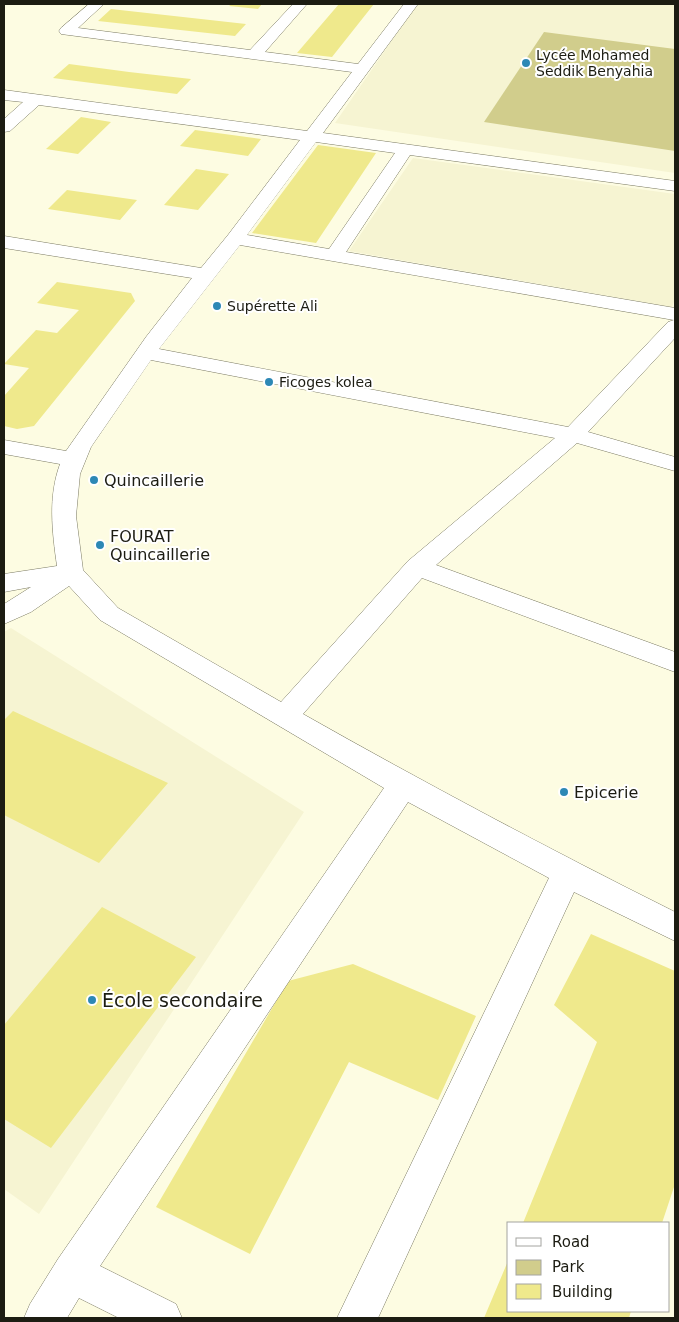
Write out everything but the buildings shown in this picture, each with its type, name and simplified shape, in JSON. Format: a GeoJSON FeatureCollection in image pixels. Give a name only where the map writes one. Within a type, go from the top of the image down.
{"type":"FeatureCollection","features":[{"type":"Feature","properties":{"kind":"street"},"geometry":{"type":"LineString","coordinates":[[98,4],[66,31],[362,69]]}},
{"type":"Feature","properties":{"kind":"street"},"geometry":{"type":"LineString","coordinates":[[254,55],[300,4]]}},
{"type":"Feature","properties":{"kind":"street"},"geometry":{"type":"LineString","coordinates":[[411,4],[235,239],[204,274],[146,353],[73,459],[63,500],[63,520],[71,572],[109,614],[284,717],[403,785],[567,874],[675,927]]}},
{"type":"Feature","properties":{"kind":"street"},"geometry":{"type":"LineString","coordinates":[[4,94],[675,186]]}},
{"type":"Feature","properties":{"kind":"street"},"geometry":{"type":"LineString","coordinates":[[4,127],[36,99]]}},
{"type":"Feature","properties":{"kind":"street"},"geometry":{"type":"LineString","coordinates":[[334,256],[406,149]]}},
{"type":"Feature","properties":{"kind":"street"},"geometry":{"type":"LineString","coordinates":[[235,239],[675,314]]}},
{"type":"Feature","properties":{"kind":"street"},"geometry":{"type":"LineString","coordinates":[[4,242],[204,274]]}},
{"type":"Feature","properties":{"kind":"street"},"geometry":{"type":"LineString","coordinates":[[284,717],[417,567],[573,435],[675,326]]}},
{"type":"Feature","properties":{"kind":"street"},"geometry":{"type":"LineString","coordinates":[[146,353],[573,435],[675,464]]}},
{"type":"Feature","properties":{"kind":"street"},"geometry":{"type":"LineString","coordinates":[[4,446],[73,459]]}},
{"type":"Feature","properties":{"kind":"street"},"geometry":{"type":"LineString","coordinates":[[417,567],[675,662]]}},
{"type":"Feature","properties":{"kind":"street"},"geometry":{"type":"LineString","coordinates":[[4,582],[71,572]]}},
{"type":"Feature","properties":{"kind":"street"},"geometry":{"type":"LineString","coordinates":[[4,615],[22,606],[71,572]]}},
{"type":"Feature","properties":{"kind":"street"},"geometry":{"type":"LineString","coordinates":[[44,1318],[72,1273],[403,785]]}},
{"type":"Feature","properties":{"kind":"street"},"geometry":{"type":"LineString","coordinates":[[357,1318],[567,874]]}},
{"type":"Feature","properties":{"kind":"street"},"geometry":{"type":"LineString","coordinates":[[72,1273],[162,1318]]}},
{"type":"Feature","properties":{"kind":"shaded area","name":"Lycée Mohamed Seddik Benyahia"},"geometry":{"type":"Polygon","coordinates":[[[417,4],[675,4],[675,173],[335,123],[417,4]]]}},
{"type":"Feature","properties":{"kind":"shaded area"},"geometry":{"type":"Polygon","coordinates":[[[413,158],[675,194],[675,299],[672,307],[349,251],[413,158]]]}},
{"type":"Feature","properties":{"kind":"shaded area","name":"École secondaire"},"geometry":{"type":"Polygon","coordinates":[[[11,628],[304,812],[39,1214],[4,1189],[4,632],[11,628]]]}},
{"type":"Feature","properties":{"kind":"green space"},"geometry":{"type":"Polygon","coordinates":[[[544,32],[675,49],[675,151],[484,122],[544,32]]]}},
{"type":"Feature","properties":{"kind":"place","name":"Lycée Mohamed Seddik Benyahia"},"geometry":{"type":"Point","coordinates":[526,63]}},
{"type":"Feature","properties":{"kind":"place","name":"Supérette Ali"},"geometry":{"type":"Point","coordinates":[217,306]}},
{"type":"Feature","properties":{"kind":"place","name":"Ficoges kolea"},"geometry":{"type":"Point","coordinates":[269,382]}},
{"type":"Feature","properties":{"kind":"place","name":"Quincaillerie"},"geometry":{"type":"Point","coordinates":[94,480]}},
{"type":"Feature","properties":{"kind":"place","name":"FOURAT Quincaillerie"},"geometry":{"type":"Point","coordinates":[100,545]}},
{"type":"Feature","properties":{"kind":"place","name":"Epicerie"},"geometry":{"type":"Point","coordinates":[564,792]}},
{"type":"Feature","properties":{"kind":"place","name":"École secondaire"},"geometry":{"type":"Point","coordinates":[92,1000]}}]}
